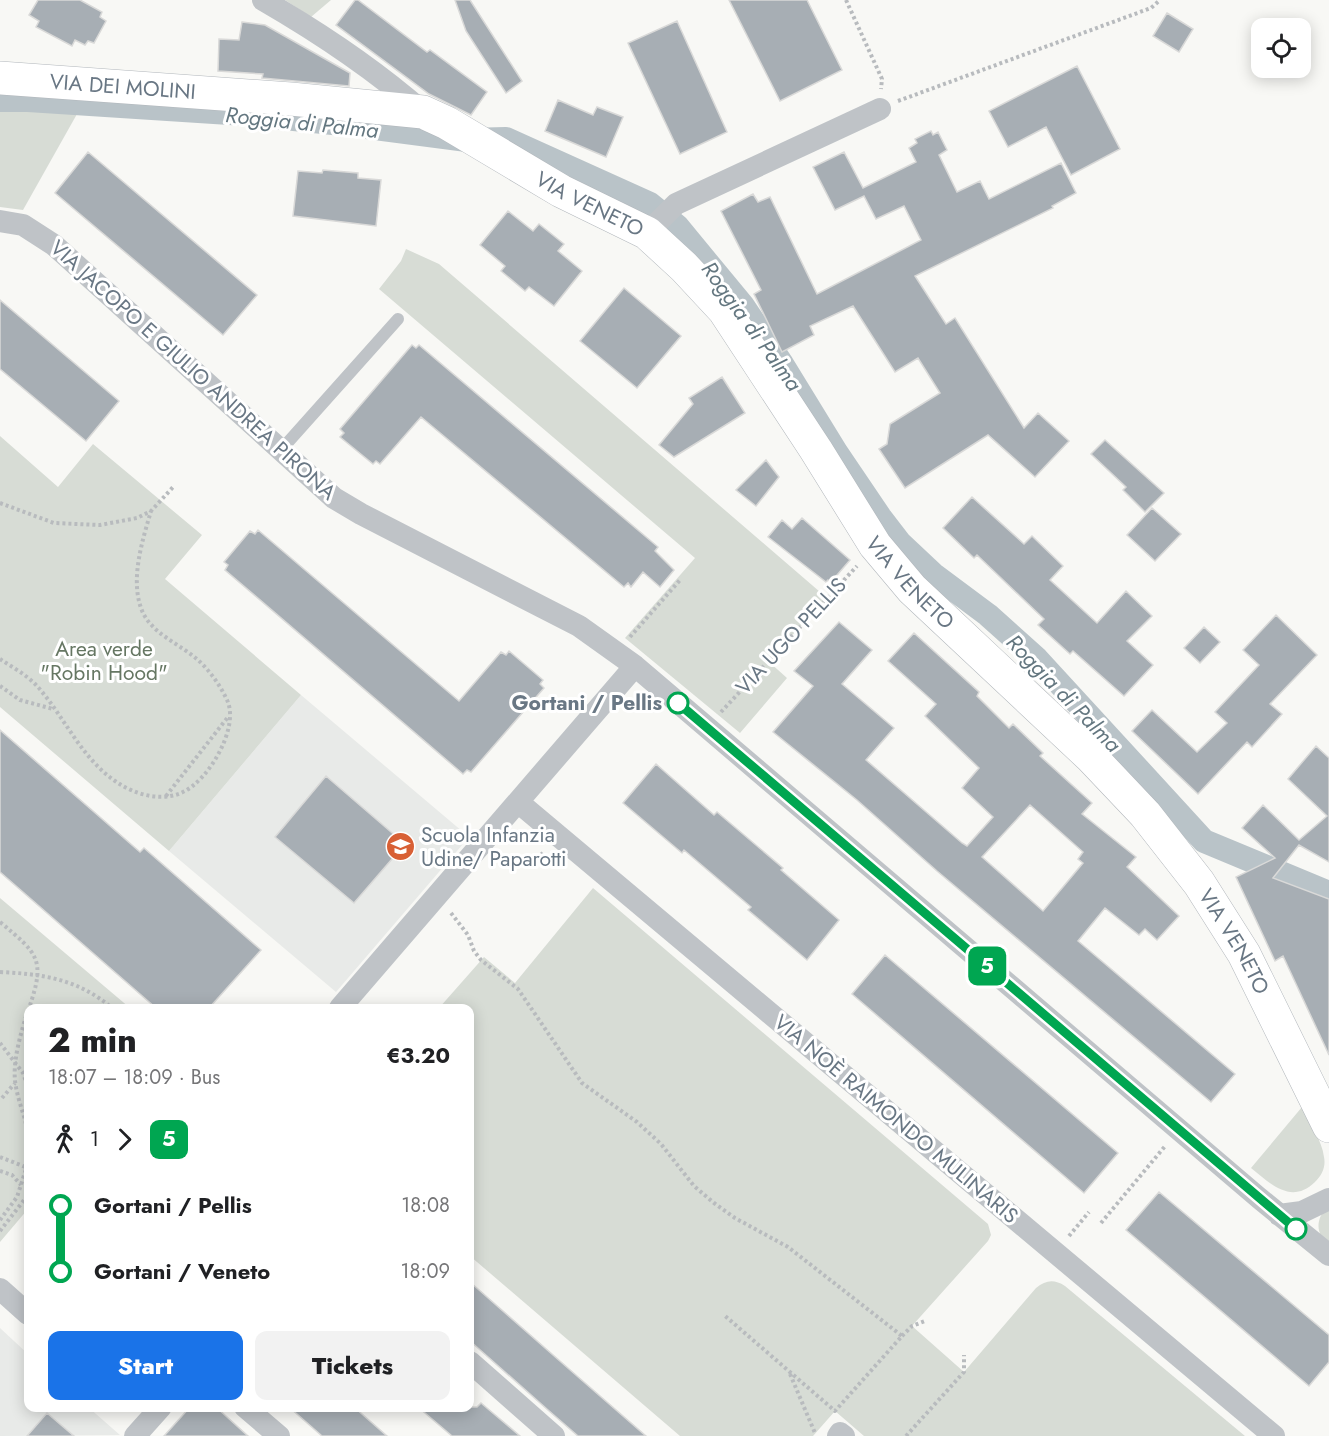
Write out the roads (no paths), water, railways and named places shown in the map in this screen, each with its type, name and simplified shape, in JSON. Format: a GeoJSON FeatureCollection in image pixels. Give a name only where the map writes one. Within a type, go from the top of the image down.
{"type":"FeatureCollection","features":[{"type":"Feature","properties":{"kind":"street"},"geometry":{"type":"LineString","coordinates":[[263,0],[320,33],[435,118]]}},
{"type":"Feature","properties":{"kind":"street","name":"VIA DEI MOLINI"},"geometry":{"type":"LineString","coordinates":[[0,78],[291,99],[435,118]]}},
{"type":"Feature","properties":{"kind":"street"},"geometry":{"type":"LineString","coordinates":[[652,227],[676,204],[884,107]]}},
{"type":"Feature","properties":{"kind":"street","name":"VIA VENETO"},"geometry":{"type":"LineString","coordinates":[[435,118],[561,191],[652,227],[684,267],[724,310],[810,440],[875,545],[912,589],[1099,765],[1145,814],[1199,883],[1244,954],[1329,1126]]}},
{"type":"Feature","properties":{"kind":"street","name":"VIA JACOPO E GIULIO ANDREA PIRONA"},"geometry":{"type":"LineString","coordinates":[[0,221],[23,225],[54,245],[334,498],[579,626],[634,666],[1321,1250]]}},
{"type":"Feature","properties":{"kind":"street"},"geometry":{"type":"LineString","coordinates":[[343,1004],[634,666]]}},
{"type":"Feature","properties":{"kind":"street","name":"VIA NOÈ RAIMONDO MULINARIS"},"geometry":{"type":"LineString","coordinates":[[518,802],[1274,1436]]}},
{"type":"Feature","properties":{"kind":"street"},"geometry":{"type":"LineString","coordinates":[[1279,1215],[1302,1212],[1325,1201]]}},
{"type":"Feature","properties":{"kind":"street"},"geometry":{"type":"LineString","coordinates":[[1321,1250],[1311,1225],[1315,1213],[1325,1201]]}},
{"type":"Feature","properties":{"kind":"street"},"geometry":{"type":"LineString","coordinates":[[0,1289],[24,1310]]}},
{"type":"Feature","properties":{"kind":"street"},"geometry":{"type":"LineString","coordinates":[[474,1366],[554,1436]]}},
{"type":"Feature","properties":{"kind":"street"},"geometry":{"type":"LineString","coordinates":[[135,1436],[157,1412]]}},
{"type":"Feature","properties":{"kind":"street"},"geometry":{"type":"LineString","coordinates":[[251,1412],[279,1436]]}},
{"type":"Feature","properties":{"kind":"street"},"geometry":{"type":"LineString","coordinates":[[838,1436],[840,1433],[844,1436]]}},
{"type":"Feature","properties":{"kind":"lane"},"geometry":{"type":"LineString","coordinates":[[281,450],[398,319]]}},
{"type":"Feature","properties":{"kind":"waterway","name":"Roggia di Palma"},"geometry":{"type":"LineString","coordinates":[[0,100],[245,114],[467,140],[506,139],[650,204],[677,226],[743,306],[836,452],[900,543],[933,574],[988,615],[1037,659],[1204,841],[1329,893]]}},
{"type":"Feature","properties":{"kind":"place","name":"Gortani / Pellis"},"geometry":{"type":"Point","coordinates":[678,703]}},
{"type":"Feature","properties":{"kind":"place","name":"Scuola Infanzia Udine/ Paparotti"},"geometry":{"type":"Point","coordinates":[400,847]}},
{"type":"Feature","properties":{"kind":"park label","name":"Area verde \"Robin Hood\""},"geometry":{"type":"Point","coordinates":[104,661]}}]}
